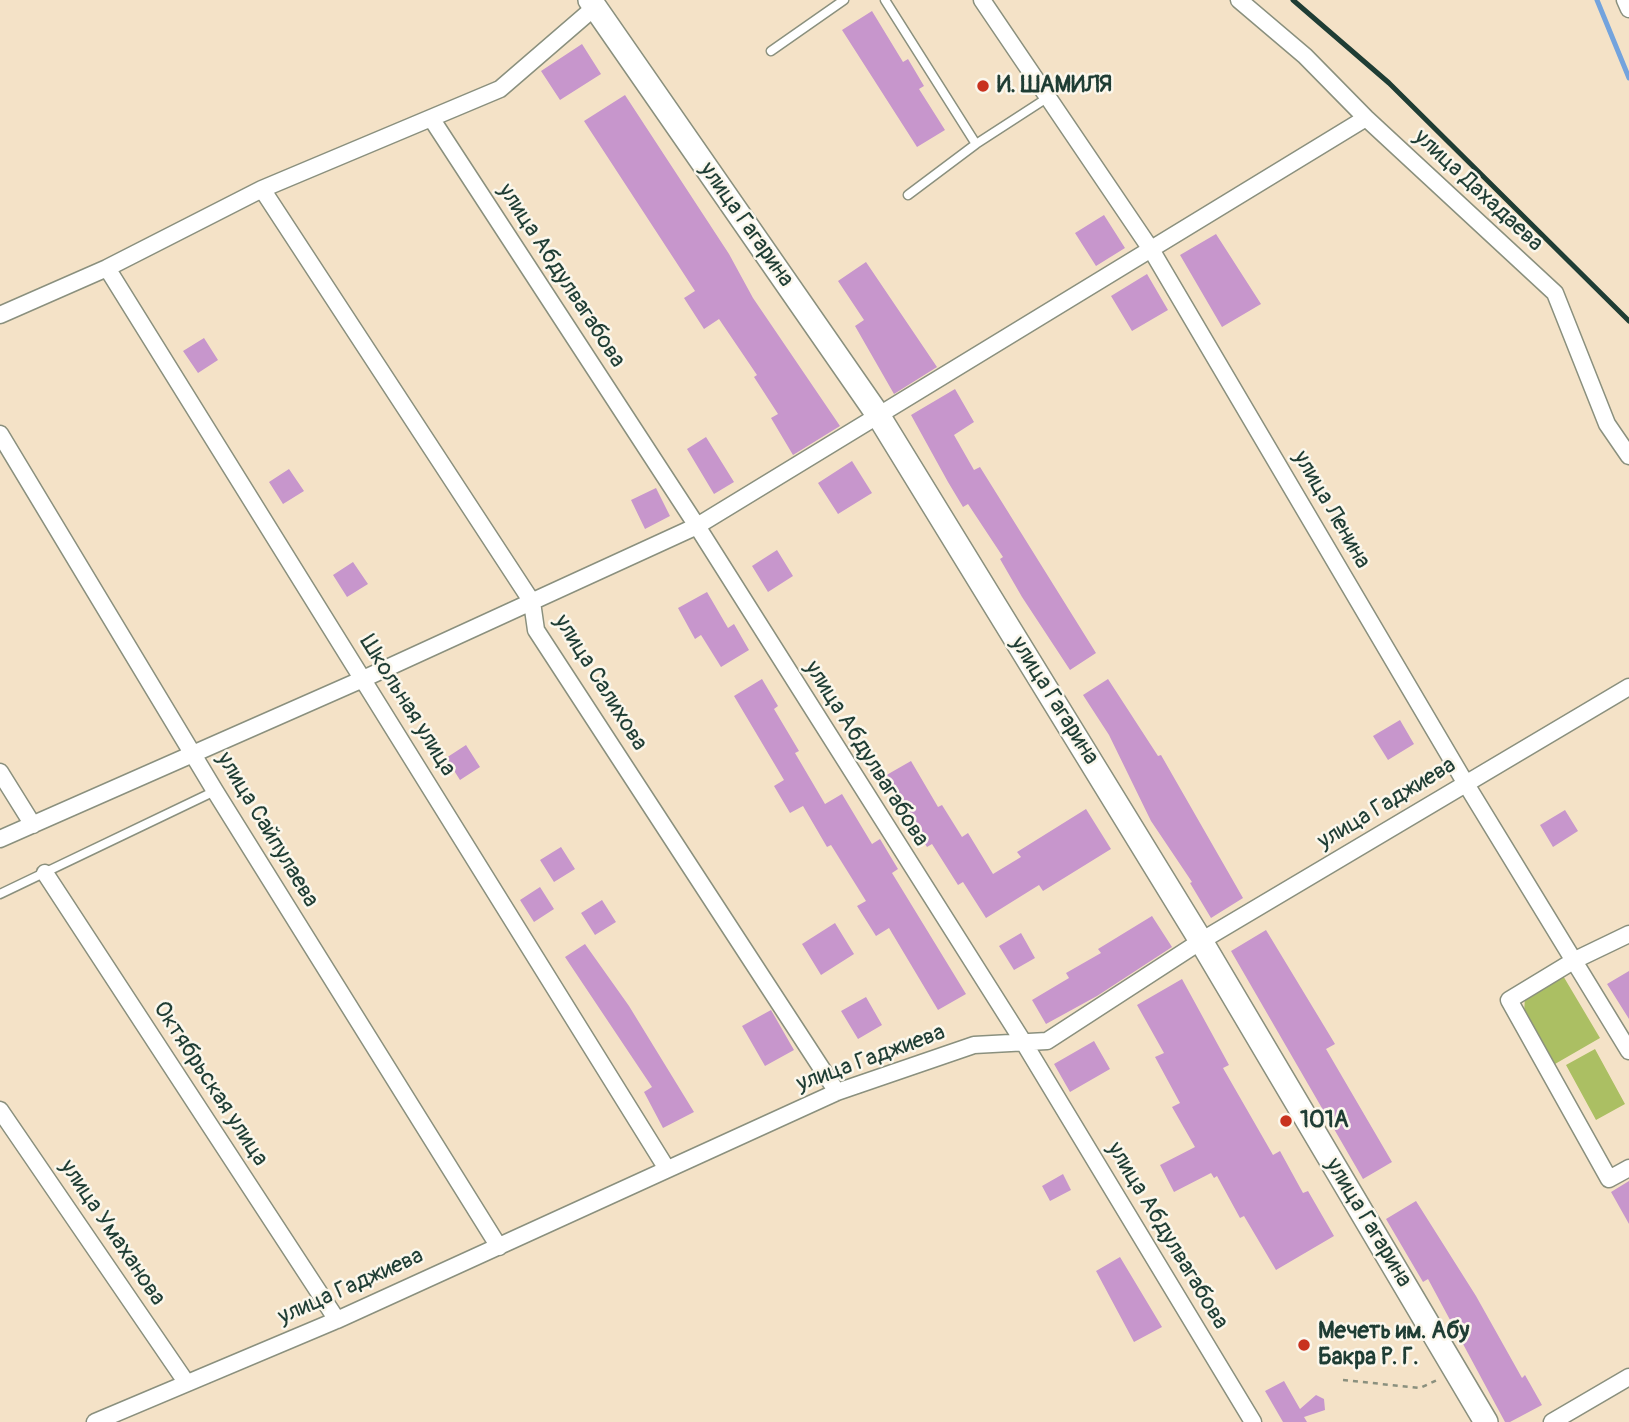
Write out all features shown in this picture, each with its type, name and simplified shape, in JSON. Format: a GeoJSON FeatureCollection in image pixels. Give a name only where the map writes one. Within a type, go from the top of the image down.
{"type":"FeatureCollection","features":[{"type":"Feature","properties":{"kind":"street","name":"улица Ленина"},"geometry":{"type":"LineString","coordinates":[[982,0],[1153,251],[1466,784],[1629,1051]]}},
{"type":"Feature","properties":{"kind":"street","name":"улица Дахадаева"},"geometry":{"type":"LineString","coordinates":[[1239,0],[1306,57],[1366,118],[1555,293],[1607,424],[1629,456]]}},
{"type":"Feature","properties":{"kind":"street"},"geometry":{"type":"LineString","coordinates":[[1625,0],[1629,9]]}},
{"type":"Feature","properties":{"kind":"street"},"geometry":{"type":"LineString","coordinates":[[0,315],[107,268],[262,189],[499,89],[592,4]]}},
{"type":"Feature","properties":{"kind":"street","name":"улица Гагарина"},"geometry":{"type":"LineString","coordinates":[[592,4],[878,415],[1201,941],[1486,1422]]}},
{"type":"Feature","properties":{"kind":"street","name":"улица Абдулвагабова"},"geometry":{"type":"LineString","coordinates":[[431,118],[697,526],[1024,1043],[1252,1422]]}},
{"type":"Feature","properties":{"kind":"street"},"geometry":{"type":"LineString","coordinates":[[0,839],[363,679],[697,526],[1153,251],[1366,118]]}},
{"type":"Feature","properties":{"kind":"street","name":"улица Салихова"},"geometry":{"type":"LineString","coordinates":[[262,189],[532,602],[536,630],[837,1092]]}},
{"type":"Feature","properties":{"kind":"street","name":"Школьная улица"},"geometry":{"type":"LineString","coordinates":[[107,268],[667,1169]]}},
{"type":"Feature","properties":{"kind":"street","name":"улица Сайпулаева"},"geometry":{"type":"LineString","coordinates":[[0,435],[195,753],[215,791],[499,1247]]}},
{"type":"Feature","properties":{"kind":"street","name":"улица Гаджиева"},"geometry":{"type":"LineString","coordinates":[[95,1422],[337,1320],[837,1092],[974,1045],[1047,1041],[1201,941],[1629,687]]}},
{"type":"Feature","properties":{"kind":"street"},"geometry":{"type":"LineString","coordinates":[[0,772],[33,825]]}},
{"type":"Feature","properties":{"kind":"street","name":"Октябрьская улица"},"geometry":{"type":"LineString","coordinates":[[45,873],[337,1320]]}},
{"type":"Feature","properties":{"kind":"street"},"geometry":{"type":"LineString","coordinates":[[1629,934],[1575,960],[1508,1000],[1609,1179],[1629,1168]]}},
{"type":"Feature","properties":{"kind":"street","name":"улица Умаханова"},"geometry":{"type":"LineString","coordinates":[[0,1110],[186,1382]]}},
{"type":"Feature","properties":{"kind":"street"},"geometry":{"type":"LineString","coordinates":[[1552,1422],[1629,1377]]}},
{"type":"Feature","properties":{"kind":"lane"},"geometry":{"type":"LineString","coordinates":[[771,51],[844,0]]}},
{"type":"Feature","properties":{"kind":"lane"},"geometry":{"type":"LineString","coordinates":[[885,0],[976,144]]}},
{"type":"Feature","properties":{"kind":"lane"},"geometry":{"type":"LineString","coordinates":[[908,195],[976,144],[1047,98]]}},
{"type":"Feature","properties":{"kind":"lane"},"geometry":{"type":"LineString","coordinates":[[0,894],[215,791]]}},
{"type":"Feature","properties":{"kind":"path"},"geometry":{"type":"LineString","coordinates":[[1343,1380],[1420,1388],[1455,1370]]}},
{"type":"Feature","properties":{"kind":"green space"},"geometry":{"type":"Polygon","coordinates":[[[1562,974],[1600,1038],[1555,1064],[1524,1015],[1525,995],[1562,974]]]}},
{"type":"Feature","properties":{"kind":"green space"},"geometry":{"type":"Polygon","coordinates":[[[1595,1049],[1625,1104],[1596,1120],[1566,1065],[1595,1049]]]}},
{"type":"Feature","properties":{"kind":"building"},"geometry":{"type":"Polygon","coordinates":[[[872,11],[903,62],[908,59],[924,86],[919,89],[945,130],[917,147],[842,30],[872,11]]]}},
{"type":"Feature","properties":{"kind":"building"},"geometry":{"type":"Polygon","coordinates":[[[582,44],[601,74],[560,100],[541,71],[582,44]]]}},
{"type":"Feature","properties":{"kind":"building"},"geometry":{"type":"Polygon","coordinates":[[[625,95],[729,254],[753,298],[840,426],[793,455],[771,418],[778,414],[754,377],[757,375],[719,319],[704,329],[684,298],[695,291],[584,121],[625,95]]]}},
{"type":"Feature","properties":{"kind":"building"},"geometry":{"type":"Polygon","coordinates":[[[1104,215],[1125,248],[1096,266],[1075,233],[1104,215]]]}},
{"type":"Feature","properties":{"kind":"building"},"geometry":{"type":"Polygon","coordinates":[[[1216,234],[1261,304],[1222,327],[1180,255],[1216,234]]]}},
{"type":"Feature","properties":{"kind":"building"},"geometry":{"type":"Polygon","coordinates":[[[866,262],[937,367],[894,394],[855,326],[864,320],[838,281],[866,262]]]}},
{"type":"Feature","properties":{"kind":"building"},"geometry":{"type":"Polygon","coordinates":[[[1147,274],[1168,310],[1132,331],[1111,296],[1147,274]]]}},
{"type":"Feature","properties":{"kind":"building"},"geometry":{"type":"Polygon","coordinates":[[[204,338],[218,360],[198,373],[183,351],[204,338]]]}},
{"type":"Feature","properties":{"kind":"building"},"geometry":{"type":"Polygon","coordinates":[[[955,389],[974,422],[954,435],[974,470],[980,467],[1096,653],[1070,670],[1022,597],[1000,559],[1003,557],[968,504],[963,507],[911,415],[955,389]]]}},
{"type":"Feature","properties":{"kind":"building"},"geometry":{"type":"Polygon","coordinates":[[[706,437],[734,482],[714,494],[687,449],[706,437]]]}},
{"type":"Feature","properties":{"kind":"building"},"geometry":{"type":"Polygon","coordinates":[[[852,461],[872,493],[838,514],[818,483],[852,461]]]}},
{"type":"Feature","properties":{"kind":"building"},"geometry":{"type":"Polygon","coordinates":[[[289,469],[304,491],[283,504],[269,482],[289,469]]]}},
{"type":"Feature","properties":{"kind":"building"},"geometry":{"type":"Polygon","coordinates":[[[656,488],[670,516],[645,529],[631,500],[656,488]]]}},
{"type":"Feature","properties":{"kind":"building"},"geometry":{"type":"Polygon","coordinates":[[[777,550],[793,576],[768,592],[752,566],[777,550]]]}},
{"type":"Feature","properties":{"kind":"building"},"geometry":{"type":"Polygon","coordinates":[[[353,562],[368,584],[347,597],[333,575],[353,562]]]}},
{"type":"Feature","properties":{"kind":"building"},"geometry":{"type":"Polygon","coordinates":[[[707,592],[728,628],[734,624],[749,650],[721,667],[701,635],[695,639],[678,608],[707,592]]]}},
{"type":"Feature","properties":{"kind":"building"},"geometry":{"type":"Polygon","coordinates":[[[762,679],[778,706],[774,709],[799,751],[795,753],[825,804],[842,794],[872,844],[880,839],[898,869],[892,873],[966,994],[938,1010],[889,928],[876,936],[857,906],[866,901],[831,845],[827,847],[803,806],[790,813],[774,786],[784,780],[734,696],[762,679]]]}},
{"type":"Feature","properties":{"kind":"building"},"geometry":{"type":"Polygon","coordinates":[[[1108,679],[1158,756],[1161,755],[1243,898],[1211,918],[1190,883],[1192,882],[1151,821],[1109,735],[1083,695],[1108,679]]]}},
{"type":"Feature","properties":{"kind":"building"},"geometry":{"type":"Polygon","coordinates":[[[1400,720],[1414,744],[1388,760],[1373,736],[1400,720]]]}},
{"type":"Feature","properties":{"kind":"building"},"geometry":{"type":"Polygon","coordinates":[[[466,745],[480,767],[460,780],[446,758],[466,745]]]}},
{"type":"Feature","properties":{"kind":"building"},"geometry":{"type":"Polygon","coordinates":[[[911,761],[938,807],[942,805],[962,837],[968,833],[993,874],[1021,857],[1017,852],[1086,809],[1111,849],[1043,891],[1039,885],[986,918],[963,882],[958,885],[932,844],[927,847],[883,777],[911,761]]]}},
{"type":"Feature","properties":{"kind":"building"},"geometry":{"type":"Polygon","coordinates":[[[1565,810],[1578,831],[1553,847],[1540,825],[1565,810]]]}},
{"type":"Feature","properties":{"kind":"building"},"geometry":{"type":"Polygon","coordinates":[[[561,847],[575,869],[554,882],[540,860],[561,847]]]}},
{"type":"Feature","properties":{"kind":"building"},"geometry":{"type":"Polygon","coordinates":[[[540,887],[554,909],[534,922],[520,900],[540,887]]]}},
{"type":"Feature","properties":{"kind":"building"},"geometry":{"type":"Polygon","coordinates":[[[602,900],[616,922],[595,935],[581,913],[602,900]]]}},
{"type":"Feature","properties":{"kind":"building"},"geometry":{"type":"Polygon","coordinates":[[[1152,916],[1172,947],[1097,996],[1046,1024],[1032,1000],[1069,978],[1066,973],[1101,953],[1098,949],[1152,916]]]}},
{"type":"Feature","properties":{"kind":"building"},"geometry":{"type":"Polygon","coordinates":[[[835,923],[854,954],[821,975],[802,944],[835,923]]]}},
{"type":"Feature","properties":{"kind":"building"},"geometry":{"type":"Polygon","coordinates":[[[1266,930],[1335,1044],[1326,1049],[1392,1162],[1363,1179],[1231,951],[1266,930]]]}},
{"type":"Feature","properties":{"kind":"building"},"geometry":{"type":"Polygon","coordinates":[[[1021,933],[1035,958],[1014,970],[999,946],[1021,933]]]}},
{"type":"Feature","properties":{"kind":"building"},"geometry":{"type":"Polygon","coordinates":[[[585,944],[629,1006],[694,1112],[663,1128],[644,1092],[652,1087],[565,957],[585,944]]]}},
{"type":"Feature","properties":{"kind":"building"},"geometry":{"type":"Polygon","coordinates":[[[1629,971],[1629,1019],[1607,984],[1629,971]]]}},
{"type":"Feature","properties":{"kind":"building"},"geometry":{"type":"Polygon","coordinates":[[[1182,979],[1229,1065],[1223,1068],[1273,1155],[1280,1151],[1303,1193],[1308,1191],[1334,1236],[1276,1270],[1244,1216],[1240,1218],[1217,1176],[1214,1178],[1211,1173],[1174,1192],[1160,1165],[1195,1147],[1172,1107],[1180,1103],[1155,1057],[1164,1053],[1137,1005],[1182,979]]]}},
{"type":"Feature","properties":{"kind":"building"},"geometry":{"type":"Polygon","coordinates":[[[866,997],[882,1025],[858,1039],[841,1011],[866,997]]]}},
{"type":"Feature","properties":{"kind":"building"},"geometry":{"type":"Polygon","coordinates":[[[771,1010],[794,1050],[765,1066],[742,1026],[771,1010]]]}},
{"type":"Feature","properties":{"kind":"building"},"geometry":{"type":"Polygon","coordinates":[[[1094,1041],[1110,1069],[1070,1092],[1054,1064],[1094,1041]]]}},
{"type":"Feature","properties":{"kind":"building"},"geometry":{"type":"Polygon","coordinates":[[[1063,1174],[1071,1190],[1050,1201],[1042,1186],[1063,1174]]]}},
{"type":"Feature","properties":{"kind":"building"},"geometry":{"type":"Polygon","coordinates":[[[1629,1181],[1629,1224],[1611,1192],[1629,1181]]]}},
{"type":"Feature","properties":{"kind":"building"},"geometry":{"type":"Polygon","coordinates":[[[1416,1201],[1476,1296],[1522,1378],[1525,1375],[1542,1405],[1510,1422],[1505,1422],[1428,1279],[1423,1282],[1386,1219],[1416,1201]]]}},
{"type":"Feature","properties":{"kind":"building"},"geometry":{"type":"Polygon","coordinates":[[[1120,1257],[1162,1327],[1134,1342],[1096,1271],[1120,1257]]]}},
{"type":"Feature","properties":{"kind":"building"},"geometry":{"type":"Polygon","coordinates":[[[1284,1381],[1300,1409],[1316,1395],[1324,1399],[1325,1410],[1304,1417],[1307,1422],[1283,1422],[1265,1391],[1284,1381]]]}},
{"type":"Feature","properties":{"kind":"waterway"},"geometry":{"type":"LineString","coordinates":[[1597,0],[1629,78]]}},
{"type":"Feature","properties":{"kind":"railway"},"geometry":{"type":"LineString","coordinates":[[1293,0],[1389,83],[1629,321]]}},
{"type":"Feature","properties":{"kind":"place","name":"И. ШАМИЛЯ"},"geometry":{"type":"Point","coordinates":[983,86]}},
{"type":"Feature","properties":{"kind":"place","name":"101А"},"geometry":{"type":"Point","coordinates":[1286,1121]}},
{"type":"Feature","properties":{"kind":"place","name":"Мечеть им. Абу Бакра Р. Г."},"geometry":{"type":"Point","coordinates":[1304,1345]}}]}
